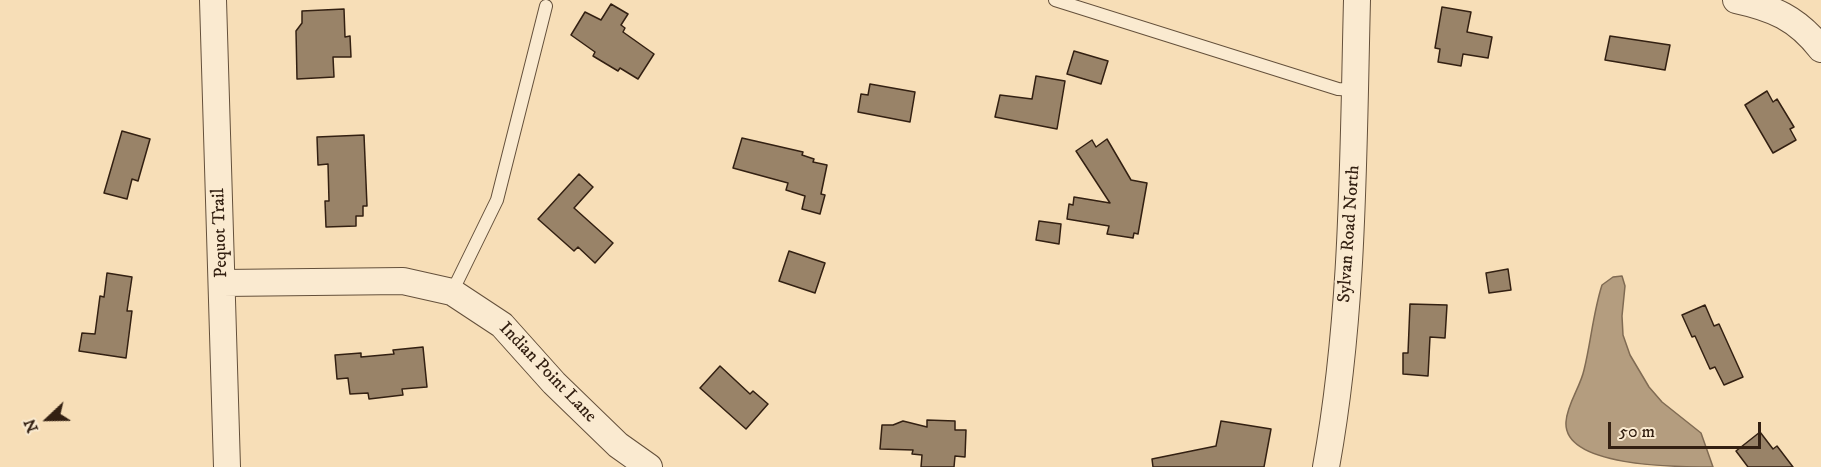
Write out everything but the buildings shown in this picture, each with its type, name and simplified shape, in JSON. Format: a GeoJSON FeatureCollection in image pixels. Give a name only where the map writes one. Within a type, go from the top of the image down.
{"type":"FeatureCollection","features":[{"type":"Feature","properties":{"kind":"street","name":"Pequot Trail"},"geometry":{"type":"LineString","coordinates":[[213,0],[227,467]]}},
{"type":"Feature","properties":{"kind":"street","name":"Sylvan Road North"},"geometry":{"type":"LineString","coordinates":[[1326,467],[1352,227],[1357,0]]}},
{"type":"Feature","properties":{"kind":"street"},"geometry":{"type":"LineString","coordinates":[[1736,0],[1763,6],[1794,21],[1821,49]]}},
{"type":"Feature","properties":{"kind":"street","name":"Indian Point Lane"},"geometry":{"type":"LineString","coordinates":[[223,283],[403,281],[452,292],[502,325],[570,399],[618,446],[649,467]]}},
{"type":"Feature","properties":{"kind":"lane"},"geometry":{"type":"LineString","coordinates":[[1055,0],[1338,89],[1356,90]]}},
{"type":"Feature","properties":{"kind":"lane"},"geometry":{"type":"LineString","coordinates":[[452,292],[497,200],[546,6]]}},
{"type":"Feature","properties":{"kind":"shaded area"},"geometry":{"type":"Polygon","coordinates":[[[1622,276],[1625,286],[1623,335],[1630,355],[1649,387],[1662,402],[1701,433],[1713,467],[1649,465],[1624,461],[1601,456],[1582,448],[1570,437],[1566,422],[1567,415],[1584,370],[1602,285],[1613,277],[1622,276]]]}}]}
